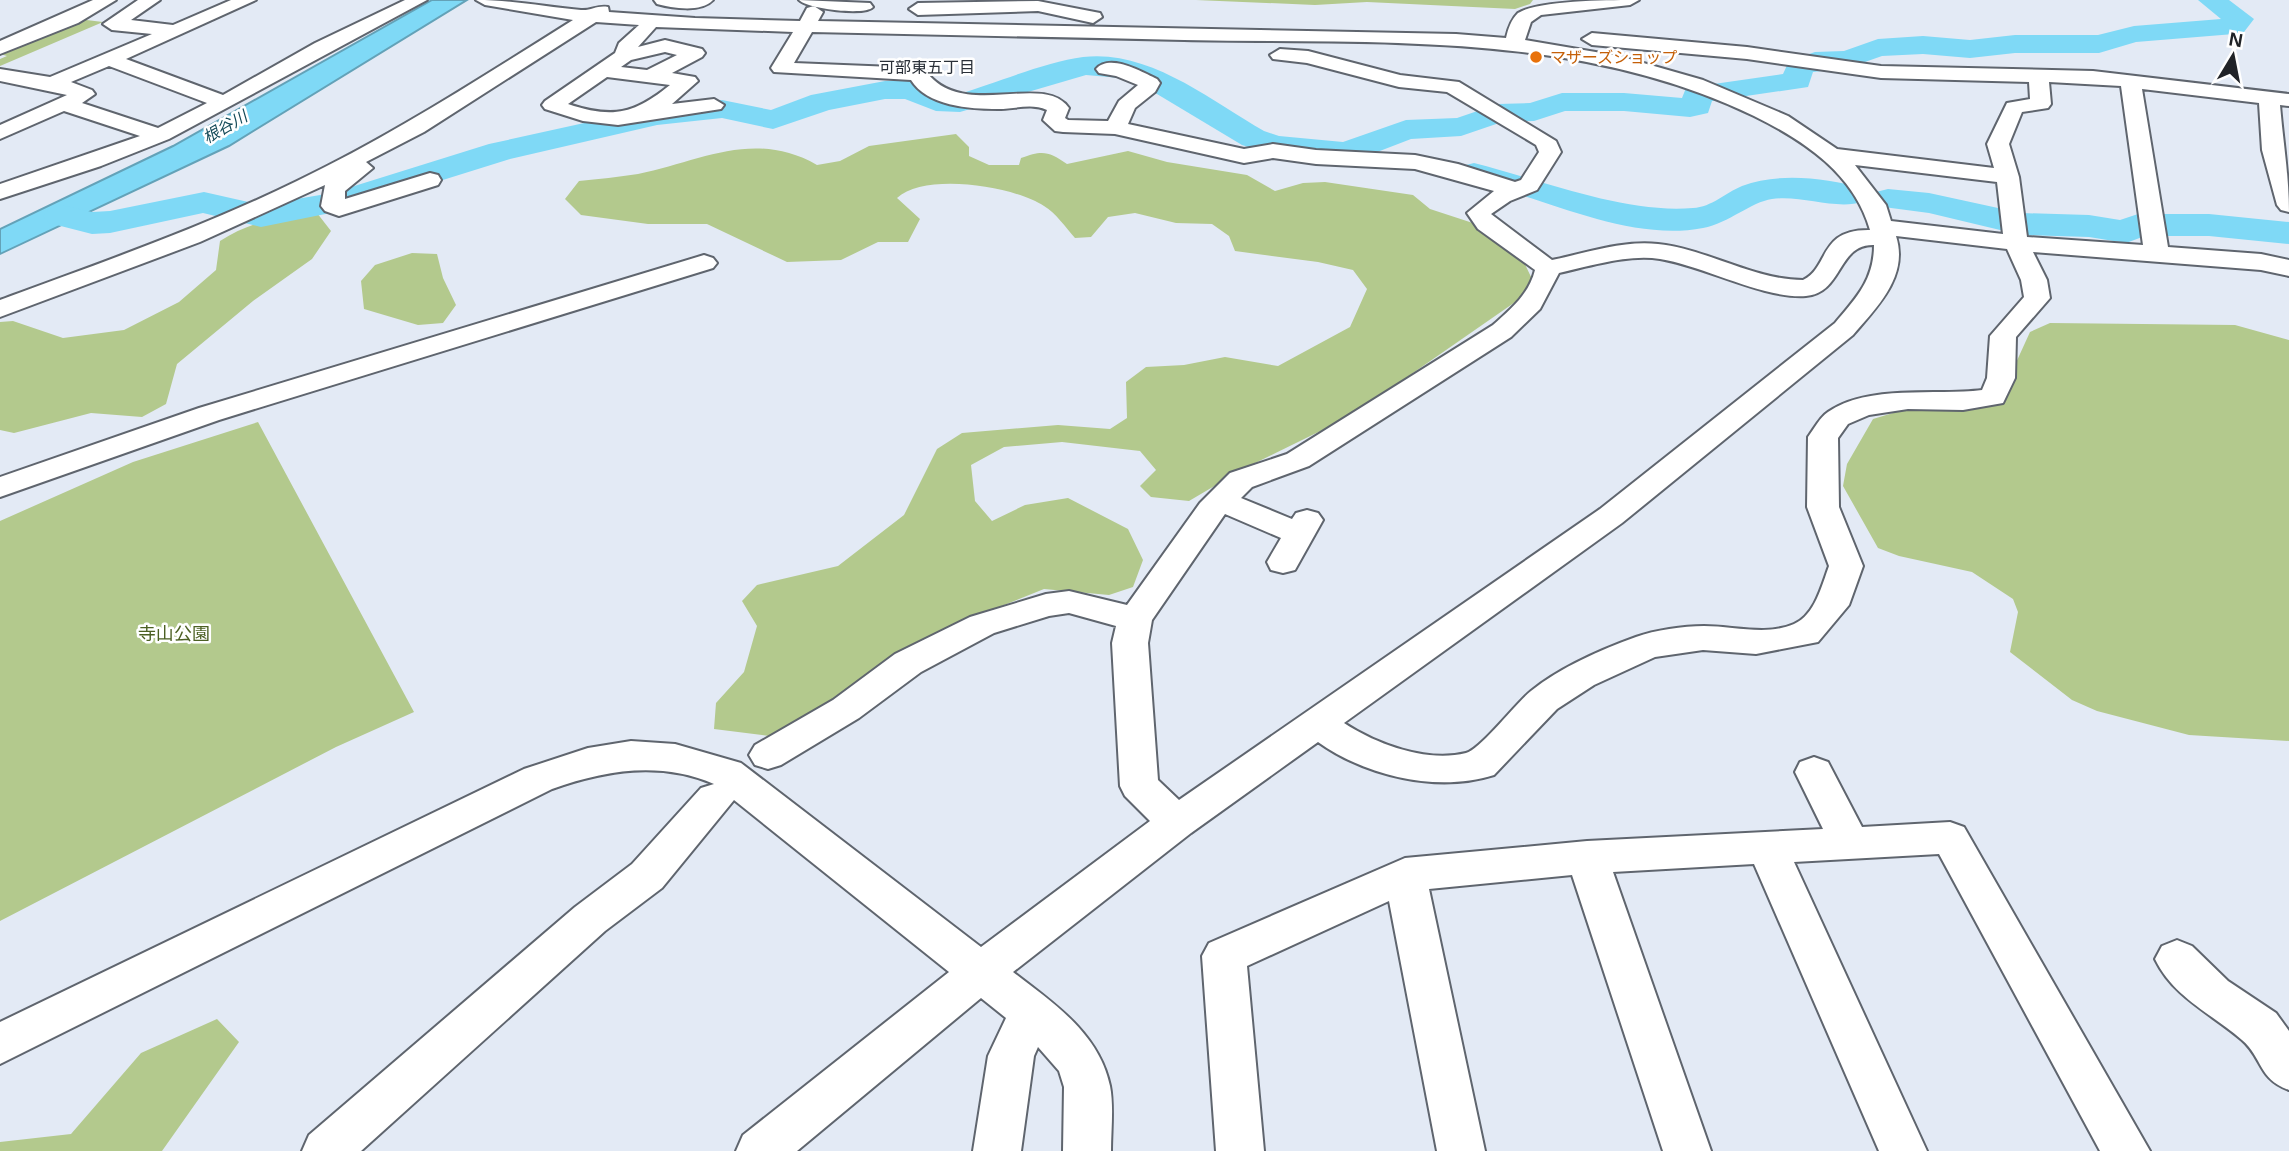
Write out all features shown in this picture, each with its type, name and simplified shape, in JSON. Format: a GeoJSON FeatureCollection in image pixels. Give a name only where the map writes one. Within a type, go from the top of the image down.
{"type":"FeatureCollection","features":[{"type":"Feature","properties":{"kind":"street"},"geometry":{"type":"LineString","coordinates":[[0,48],[71,19],[107,0]]}},
{"type":"Feature","properties":{"kind":"street"},"geometry":{"type":"LineString","coordinates":[[152,0],[112,24],[175,30]]}},
{"type":"Feature","properties":{"kind":"street"},"geometry":{"type":"LineString","coordinates":[[52,83],[247,0]]}},
{"type":"Feature","properties":{"kind":"street"},"geometry":{"type":"LineString","coordinates":[[360,13],[385,0]]}},
{"type":"Feature","properties":{"kind":"street"},"geometry":{"type":"LineString","coordinates":[[0,192],[111,156],[159,135],[225,103],[342,37],[378,19],[388,18],[418,0]]}},
{"type":"Feature","properties":{"kind":"street"},"geometry":{"type":"LineString","coordinates":[[485,0],[584,16],[804,30],[1516,39],[1699,48],[1903,73],[2038,75],[2130,80],[2279,100],[2273,150],[2289,205]]}},
{"type":"Feature","properties":{"kind":"street"},"geometry":{"type":"LineString","coordinates":[[0,309],[230,220],[374,152],[613,0]]}},
{"type":"Feature","properties":{"kind":"street"},"geometry":{"type":"LineString","coordinates":[[624,56],[626,47],[662,12],[704,0]]}},
{"type":"Feature","properties":{"kind":"street"},"geometry":{"type":"LineString","coordinates":[[1516,39],[1518,26],[1528,14],[1552,8],[1630,0]]}},
{"type":"Feature","properties":{"kind":"street"},"geometry":{"type":"LineString","coordinates":[[1521,187],[1415,162],[1316,158],[1273,151],[1244,156],[1115,128],[1063,125],[1054,120],[1059,108],[1040,99],[997,103],[941,96],[926,87],[918,75],[781,68],[804,30],[813,2],[883,9],[1038,6],[1120,23],[1146,41],[1175,46],[1308,57],[1399,81],[1452,86],[1550,147],[1521,187],[1487,204],[1479,213],[1486,224],[1548,268],[1639,249],[1662,251],[1786,286],[1808,288],[1819,280],[1840,246],[1862,235],[1885,232],[2015,230],[2158,255],[2262,262],[2289,268]]}},
{"type":"Feature","properties":{"kind":"street"},"geometry":{"type":"LineString","coordinates":[[804,30],[852,43],[914,36],[894,73]]}},
{"type":"Feature","properties":{"kind":"street"},"geometry":{"type":"LineString","coordinates":[[1308,57],[1420,46],[1423,39]]}},
{"type":"Feature","properties":{"kind":"street"},"geometry":{"type":"LineString","coordinates":[[761,1151],[980,974],[1177,822],[1611,516],[1843,328],[1867,303],[1882,278],[1885,232],[1877,208],[1857,180],[1832,155],[1761,111],[1702,87],[1619,62],[1516,39]]}},
{"type":"Feature","properties":{"kind":"street"},"geometry":{"type":"LineString","coordinates":[[836,70],[852,43]]}},
{"type":"Feature","properties":{"kind":"street"},"geometry":{"type":"LineString","coordinates":[[588,114],[650,76],[695,53],[665,46],[624,56],[601,70],[586,86],[552,105],[566,111],[624,119],[714,105]]}},
{"type":"Feature","properties":{"kind":"street"},"geometry":{"type":"LineString","coordinates":[[108,59],[225,103]]}},
{"type":"Feature","properties":{"kind":"street"},"geometry":{"type":"LineString","coordinates":[[1106,69],[1120,71],[1150,83],[1126,105],[1115,128]]}},
{"type":"Feature","properties":{"kind":"street"},"geometry":{"type":"LineString","coordinates":[[601,70],[688,81],[640,115]]}},
{"type":"Feature","properties":{"kind":"street"},"geometry":{"type":"LineString","coordinates":[[0,75],[52,83],[85,94],[0,133]]}},
{"type":"Feature","properties":{"kind":"street"},"geometry":{"type":"LineString","coordinates":[[1319,724],[1352,747],[1402,763],[1447,770],[1480,765],[1544,700],[1581,676],[1648,646],[1703,638],[1756,642],[1806,634],[1832,605],[1846,566],[1838,539],[1823,507],[1823,437],[1838,418],[1863,408],[1908,400],[1963,401],[1993,397],[2001,378],[2003,336],[2037,298],[2034,280],[2015,230],[2008,177],[1998,144],[2014,107],[2041,104],[2038,75]]}},
{"type":"Feature","properties":{"kind":"street"},"geometry":{"type":"LineString","coordinates":[[2130,80],[2158,255]]}},
{"type":"Feature","properties":{"kind":"street"},"geometry":{"type":"LineString","coordinates":[[430,180],[338,209],[332,203],[334,188],[346,178],[441,123],[466,104],[484,82]]}},
{"type":"Feature","properties":{"kind":"street"},"geometry":{"type":"LineString","coordinates":[[63,104],[159,135]]}},
{"type":"Feature","properties":{"kind":"street"},"geometry":{"type":"LineString","coordinates":[[1832,155],[2008,177]]}},
{"type":"Feature","properties":{"kind":"street"},"geometry":{"type":"LineString","coordinates":[[0,488],[209,414],[704,263]]}},
{"type":"Feature","properties":{"kind":"street"},"geometry":{"type":"LineString","coordinates":[[1177,822],[1139,786],[1130,643],[1135,619],[1220,501],[1241,480],[1298,460],[1502,331],[1527,309],[1546,280],[1548,268]]}},
{"type":"Feature","properties":{"kind":"street"},"geometry":{"type":"LineString","coordinates":[[1220,501],[1303,527],[1283,562]]}},
{"type":"Feature","properties":{"kind":"street"},"geometry":{"type":"LineString","coordinates":[[768,755],[846,709],[908,663],[982,625],[1046,605],[1069,603],[1135,619]]}},
{"type":"Feature","properties":{"kind":"street"},"geometry":{"type":"LineString","coordinates":[[0,1044],[538,779],[589,761],[643,754],[685,758],[727,773],[1044,1023],[1079,1060],[1087,1087],[1087,1151]]}},
{"type":"Feature","properties":{"kind":"street"},"geometry":{"type":"LineString","coordinates":[[1814,772],[1850,842]]}},
{"type":"Feature","properties":{"kind":"street"},"geometry":{"type":"LineString","coordinates":[[326,1151],[590,919],[647,876],[715,799]]}},
{"type":"Feature","properties":{"kind":"street"},"geometry":{"type":"LineString","coordinates":[[1240,1151],[1224,956],[1405,875],[1587,857],[1950,838],[2126,1151]]}},
{"type":"Feature","properties":{"kind":"street"},"geometry":{"type":"LineString","coordinates":[[1766,846],[1903,1151]]}},
{"type":"Feature","properties":{"kind":"street"},"geometry":{"type":"LineString","coordinates":[[1587,857],[1687,1151]]}},
{"type":"Feature","properties":{"kind":"street"},"geometry":{"type":"LineString","coordinates":[[1405,875],[1461,1151]]}},
{"type":"Feature","properties":{"kind":"street"},"geometry":{"type":"LineString","coordinates":[[2177,959],[2212,995],[2260,1027],[2289,1069]]}},
{"type":"Feature","properties":{"kind":"street"},"geometry":{"type":"LineString","coordinates":[[997,1151],[1011,1056],[1031,1014]]}},
{"type":"Feature","properties":{"kind":"green space"},"geometry":{"type":"Polygon","coordinates":[[[1196,0],[1533,0],[1530,4],[1515,9],[1367,2],[1315,5],[1196,0]]]}},
{"type":"Feature","properties":{"kind":"green space"},"geometry":{"type":"Polygon","coordinates":[[[78,19],[103,22],[0,66],[0,59],[7,56],[0,54],[0,51],[78,19]]]}},
{"type":"Feature","properties":{"kind":"green space"},"geometry":{"type":"Polygon","coordinates":[[[956,134],[969,147],[969,156],[989,165],[1019,165],[1021,158],[1040,153],[1055,156],[1067,164],[1128,151],[1167,162],[1247,175],[1275,191],[1303,183],[1325,182],[1413,195],[1430,209],[1482,226],[1520,254],[1532,279],[1521,298],[1351,416],[1245,468],[1189,501],[1151,497],[1140,486],[1156,470],[1140,451],[1062,442],[1004,447],[971,465],[975,501],[992,521],[1025,505],[1068,498],[1128,529],[1143,560],[1133,587],[1109,595],[1044,589],[969,619],[819,716],[769,736],[714,729],[716,703],[744,672],[757,626],[742,601],[757,585],[838,566],[904,515],[937,449],[962,433],[1058,425],[1110,429],[1127,418],[1126,382],[1146,367],[1184,365],[1225,357],[1278,366],[1350,327],[1367,289],[1353,270],[1318,262],[1235,251],[1229,236],[1212,224],[1176,223],[1135,213],[1108,217],[1091,237],[1075,238],[1044,206],[1012,193],[970,185],[928,185],[910,190],[897,198],[920,219],[908,242],[878,242],[841,260],[787,262],[707,224],[648,224],[581,215],[565,199],[579,181],[638,174],[727,151],[771,149],[817,165],[840,161],[869,146],[956,134]]]}},
{"type":"Feature","properties":{"kind":"green space"},"geometry":{"type":"Polygon","coordinates":[[[317,213],[331,231],[312,259],[253,301],[177,364],[166,404],[142,417],[91,413],[14,433],[0,430],[0,322],[13,321],[63,338],[124,330],[179,302],[216,270],[220,241],[267,221],[317,213]]]}},
{"type":"Feature","properties":{"kind":"green space"},"geometry":{"type":"Polygon","coordinates":[[[412,253],[437,254],[443,278],[456,305],[443,323],[418,325],[364,309],[361,281],[375,265],[412,253]]]}},
{"type":"Feature","properties":{"kind":"green space"},"geometry":{"type":"Polygon","coordinates":[[[2050,323],[2235,325],[2289,340],[2289,741],[2189,735],[2097,711],[2072,700],[2010,652],[2018,612],[2013,599],[1972,572],[1899,556],[1878,548],[1843,486],[1847,464],[1873,419],[1913,407],[1999,400],[2030,332],[2050,323]]]}},
{"type":"Feature","properties":{"kind":"green space","name":"寺山公園"},"geometry":{"type":"Polygon","coordinates":[[[258,422],[414,712],[336,747],[0,921],[0,521],[133,462],[258,422]]]}},
{"type":"Feature","properties":{"kind":"green space"},"geometry":{"type":"Polygon","coordinates":[[[217,1019],[239,1042],[162,1151],[0,1151],[0,1142],[71,1134],[141,1053],[217,1019]]]}},
{"type":"Feature","properties":{"kind":"water","name":"根谷川"},"geometry":{"type":"Polygon","coordinates":[[[432,0],[467,0],[229,146],[0,254],[0,229],[173,146],[432,0]]]}},
{"type":"Feature","properties":{"kind":"waterway"},"geometry":{"type":"LineString","coordinates":[[61,216],[92,223],[110,222],[204,202],[247,215],[261,216],[338,202],[501,151],[657,116],[722,109],[773,120],[822,102],[885,90],[910,90],[936,102],[960,103],[1084,66],[1121,68],[1142,73],[1253,138],[1274,145],[1330,153],[1347,152],[1406,130],[1461,127],[1498,113],[1534,112],[1562,102],[1624,102],[1690,108],[1697,106],[1697,94],[1797,81],[1799,67],[1815,61],[1848,59],[1878,48],[1923,45],[1970,49],[2015,44],[2099,44],[2134,34],[2234,26],[2240,19],[2211,0]]}},
{"type":"Feature","properties":{"kind":"waterway"},"geometry":{"type":"LineString","coordinates":[[1474,173],[1613,211],[1652,218],[1692,219],[1712,216],[1765,190],[1803,189],[1851,195]]}},
{"type":"Feature","properties":{"kind":"waterway"},"geometry":{"type":"LineString","coordinates":[[1888,199],[1929,203],[2021,224],[2089,226],[2126,232],[2138,225],[2209,225],[2289,233]]}},
{"type":"Feature","properties":{"kind":"place","name":"マザーズショップ"},"geometry":{"type":"Point","coordinates":[1536,57]}},
{"type":"Feature","properties":{"kind":"district","name":"可部東五丁目"},"geometry":{"type":"Point","coordinates":[927,67]}}]}
